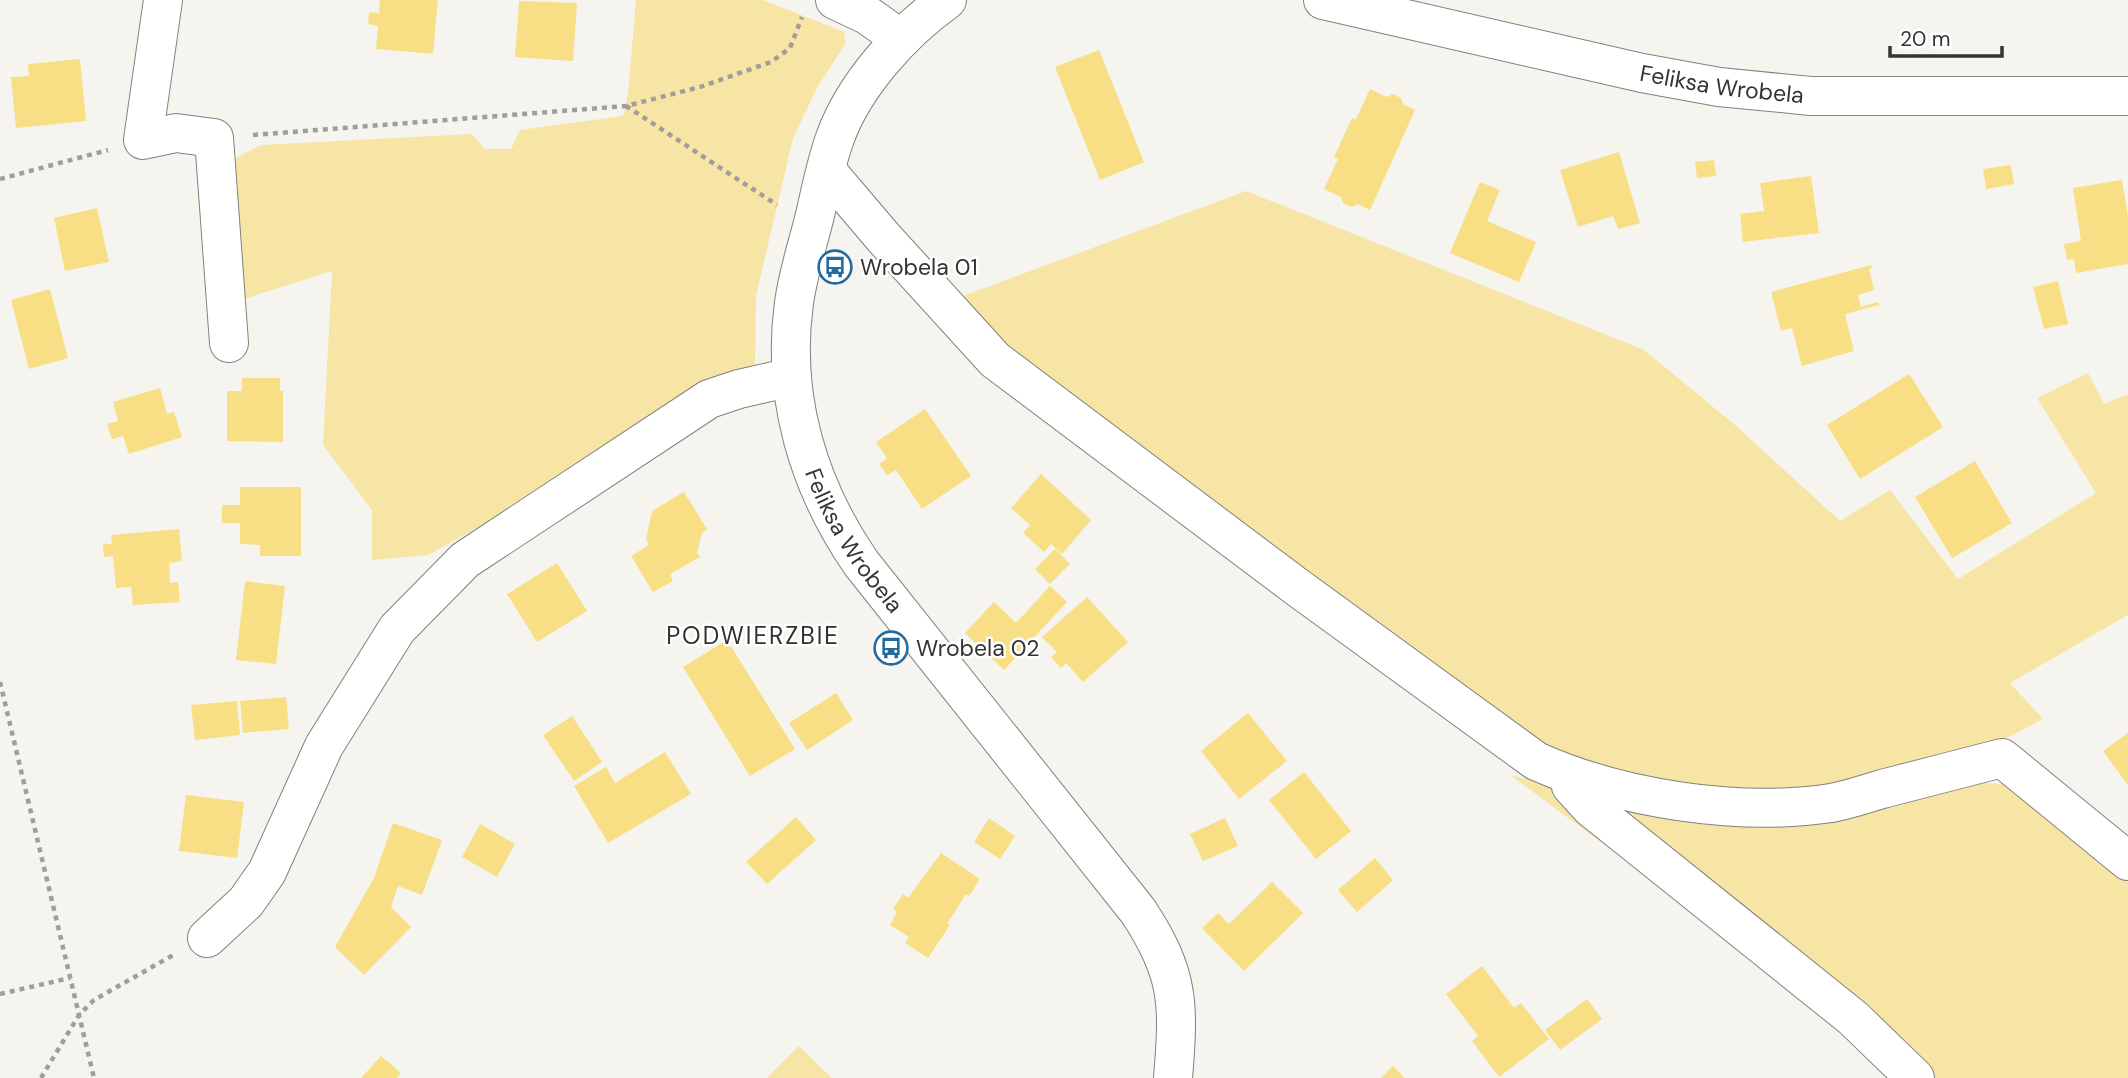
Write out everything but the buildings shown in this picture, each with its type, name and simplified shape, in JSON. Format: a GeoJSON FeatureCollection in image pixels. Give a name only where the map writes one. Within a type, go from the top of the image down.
{"type":"FeatureCollection","features":[{"type":"Feature","properties":{"kind":"street"},"geometry":{"type":"LineString","coordinates":[[163,0],[143,140],[176,133],[214,138],[229,343]]}},
{"type":"Feature","properties":{"kind":"street","name":"Feliksa Wrobela"},"geometry":{"type":"LineString","coordinates":[[947,0],[925,15],[877,67],[835,136],[794,302],[792,377],[803,442],[827,508],[842,534],[869,572],[1138,911],[1162,949],[1176,1000],[1173,1078]]}},
{"type":"Feature","properties":{"kind":"street","name":"Feliksa Wrobela"},"geometry":{"type":"LineString","coordinates":[[1322,0],[1642,73],[1719,87],[1811,96],[2128,96]]}},
{"type":"Feature","properties":{"kind":"street"},"geometry":{"type":"LineString","coordinates":[[820,5],[867,15],[901,39]]}},
{"type":"Feature","properties":{"kind":"street"},"geometry":{"type":"LineString","coordinates":[[826,170],[995,360],[1297,587],[1536,761],[1572,777],[1646,796],[1728,806],[1782,807],[1832,803],[2002,758],[2128,861]]}},
{"type":"Feature","properties":{"kind":"street"},"geometry":{"type":"LineString","coordinates":[[207,937],[246,902],[267,872],[324,746],[397,629],[465,560],[709,399],[792,377]]}},
{"type":"Feature","properties":{"kind":"street"},"geometry":{"type":"LineString","coordinates":[[1572,777],[1571,786],[1591,808],[1853,1018],[1915,1078]]}},
{"type":"Feature","properties":{"kind":"path"},"geometry":{"type":"LineString","coordinates":[[214,138],[626,106],[699,87],[771,62],[790,48],[798,32],[820,5]]}},
{"type":"Feature","properties":{"kind":"path"},"geometry":{"type":"LineString","coordinates":[[626,106],[784,209]]}},
{"type":"Feature","properties":{"kind":"path"},"geometry":{"type":"LineString","coordinates":[[0,179],[143,140]]}},
{"type":"Feature","properties":{"kind":"path"},"geometry":{"type":"LineString","coordinates":[[0,682],[94,1078]]}},
{"type":"Feature","properties":{"kind":"path"},"geometry":{"type":"LineString","coordinates":[[41,1078],[79,1015],[94,1000],[207,937]]}},
{"type":"Feature","properties":{"kind":"path"},"geometry":{"type":"LineString","coordinates":[[0,994],[70,978]]}},
{"type":"Feature","properties":{"kind":"shaded area"},"geometry":{"type":"Polygon","coordinates":[[[636,0],[763,0],[844,32],[846,43],[818,86],[793,138],[756,296],[755,365],[724,376],[533,497],[428,555],[372,560],[372,510],[323,445],[332,271],[241,300],[232,160],[261,145],[472,134],[485,149],[511,149],[520,130],[623,116],[628,94],[636,0]]]}},
{"type":"Feature","properties":{"kind":"shaded area"},"geometry":{"type":"Polygon","coordinates":[[[1246,191],[1644,350],[1735,425],[1840,521],[1890,490],[1958,579],[2096,493],[2037,398],[2088,373],[2104,404],[2128,394],[2128,615],[2010,683],[2043,719],[1970,754],[1865,785],[1748,796],[1653,789],[1525,737],[1314,590],[976,322],[963,296],[1246,191]]]}},
{"type":"Feature","properties":{"kind":"shaded area"},"geometry":{"type":"Polygon","coordinates":[[[1510,775],[1656,811],[1959,782],[2006,784],[2128,876],[2128,1078],[1895,1078],[1681,901],[1510,775]]]}},
{"type":"Feature","properties":{"kind":"shaded area"},"geometry":{"type":"Polygon","coordinates":[[[799,1046],[832,1078],[767,1078],[799,1046]]]}},
{"type":"Feature","properties":{"kind":"place","name":"Wrobela 01"},"geometry":{"type":"Point","coordinates":[835,267]}},
{"type":"Feature","properties":{"kind":"place","name":"Wrobela 02"},"geometry":{"type":"Point","coordinates":[891,648]}},
{"type":"Feature","properties":{"kind":"district","name":"PODWIERZBIE"},"geometry":{"type":"Point","coordinates":[753,635]}}]}
